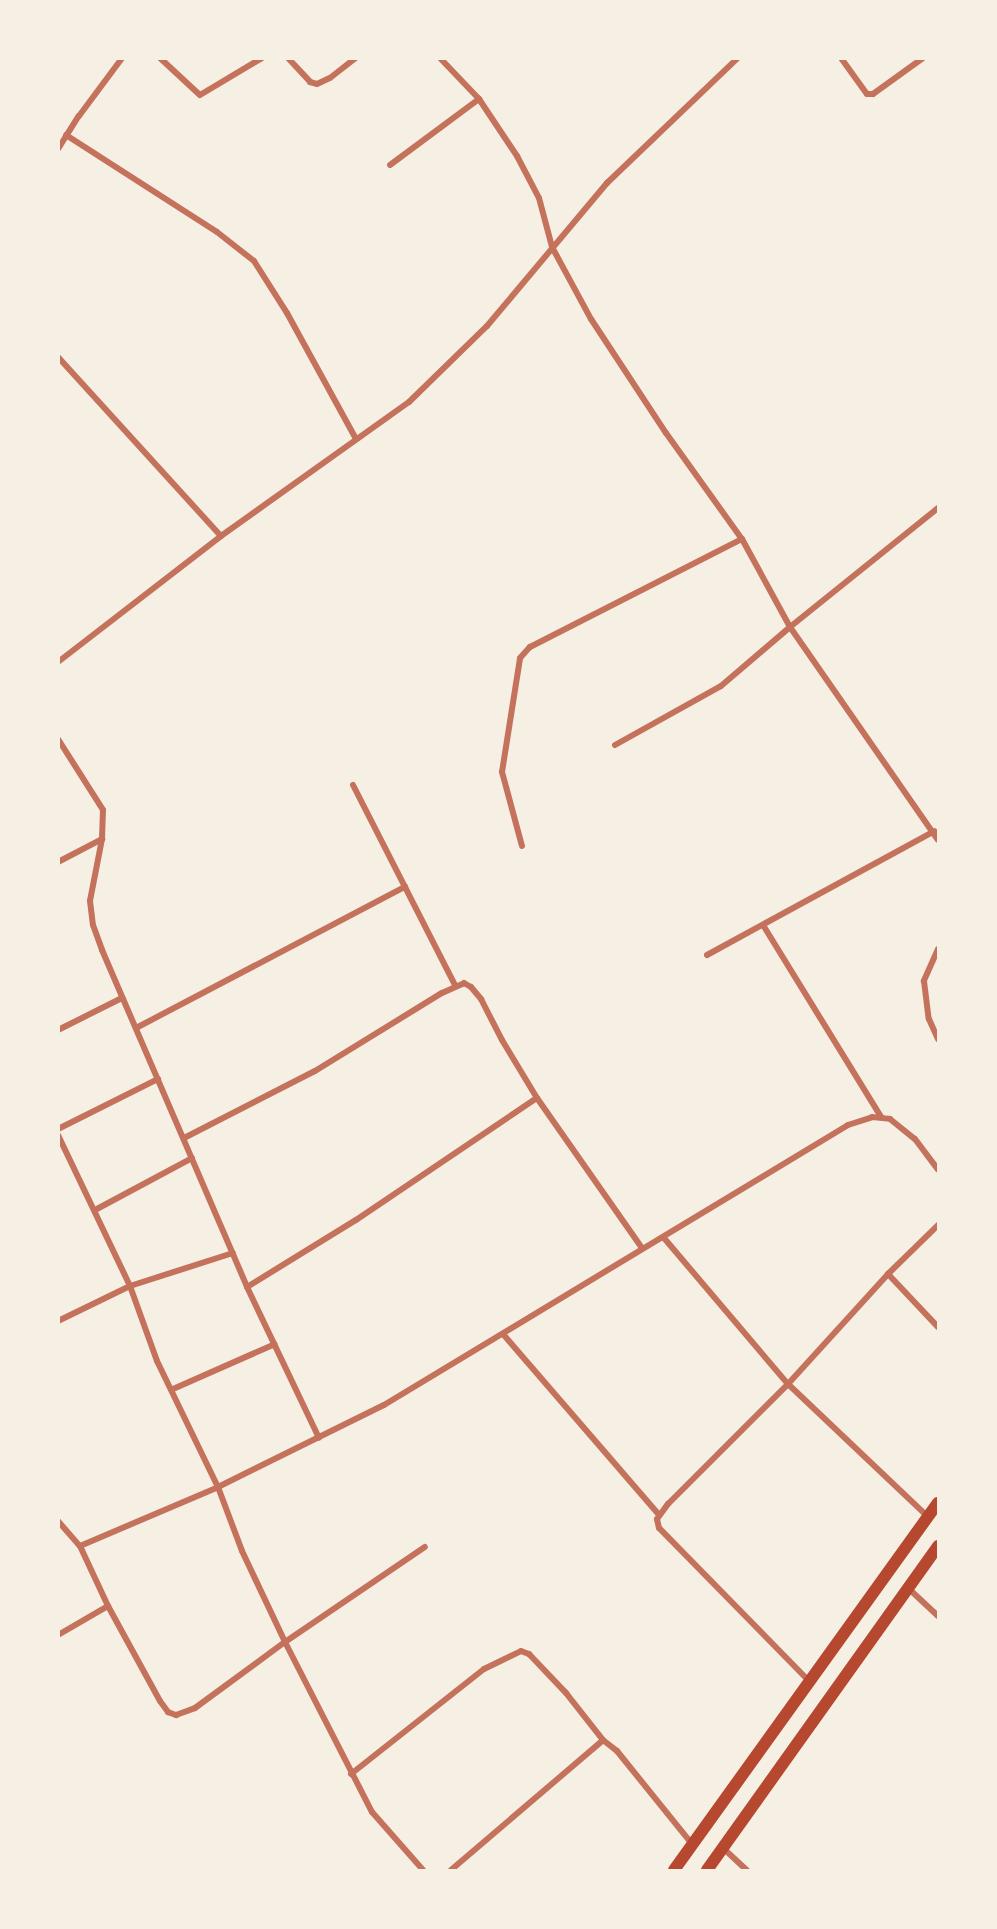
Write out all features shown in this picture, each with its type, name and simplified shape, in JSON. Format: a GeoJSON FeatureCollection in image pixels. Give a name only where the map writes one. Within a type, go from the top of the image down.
{"type":"FeatureCollection","features":[{"type":"Feature","properties":{"kind":"highway"},"geometry":{"type":"LineString","coordinates":[[674,1870],[808,1680],[927,1516],[939,1503]]}},
{"type":"Feature","properties":{"kind":"highway"},"geometry":{"type":"LineString","coordinates":[[707,1870],[939,1546]]}},
{"type":"Feature","properties":{"kind":"street"},"geometry":{"type":"LineString","coordinates":[[58,149],[122,58]]}},
{"type":"Feature","properties":{"kind":"street"},"geometry":{"type":"LineString","coordinates":[[160,58],[200,95],[262,58]]}},
{"type":"Feature","properties":{"kind":"street"},"geometry":{"type":"LineString","coordinates":[[288,58],[310,82],[316,84],[330,78],[356,58]]}},
{"type":"Feature","properties":{"kind":"street"},"geometry":{"type":"LineString","coordinates":[[440,58],[479,99],[517,156],[539,198],[552,248],[597,329],[666,433],[742,539],[790,627],[939,840]]}},
{"type":"Feature","properties":{"kind":"street"},"geometry":{"type":"LineString","coordinates":[[58,662],[221,536],[410,402],[487,326],[607,183],[738,58]]}},
{"type":"Feature","properties":{"kind":"street"},"geometry":{"type":"LineString","coordinates":[[841,58],[867,94],[873,94],[923,58]]}},
{"type":"Feature","properties":{"kind":"street"},"geometry":{"type":"LineString","coordinates":[[390,165],[479,99]]}},
{"type":"Feature","properties":{"kind":"street"},"geometry":{"type":"LineString","coordinates":[[66,135],[217,232],[254,261],[287,313],[356,439]]}},
{"type":"Feature","properties":{"kind":"street"},"geometry":{"type":"LineString","coordinates":[[58,357],[221,536]]}},
{"type":"Feature","properties":{"kind":"street"},"geometry":{"type":"LineString","coordinates":[[615,745],[721,686],[790,627],[939,508]]}},
{"type":"Feature","properties":{"kind":"street"},"geometry":{"type":"LineString","coordinates":[[522,846],[502,772],[520,658],[530,647],[742,539]]}},
{"type":"Feature","properties":{"kind":"street"},"geometry":{"type":"LineString","coordinates":[[58,740],[103,810],[102,839],[90,912],[102,950],[247,1287],[319,1438]]}},
{"type":"Feature","properties":{"kind":"street"},"geometry":{"type":"LineString","coordinates":[[353,784],[455,985]]}},
{"type":"Feature","properties":{"kind":"street"},"geometry":{"type":"LineString","coordinates":[[707,955],[934,831]]}},
{"type":"Feature","properties":{"kind":"street"},"geometry":{"type":"LineString","coordinates":[[58,862],[102,839]]}},
{"type":"Feature","properties":{"kind":"street"},"geometry":{"type":"LineString","coordinates":[[136,1028],[405,887]]}},
{"type":"Feature","properties":{"kind":"street"},"geometry":{"type":"LineString","coordinates":[[764,925],[881,1117]]}},
{"type":"Feature","properties":{"kind":"street"},"geometry":{"type":"LineString","coordinates":[[939,949],[924,981],[928,1019],[939,1039]]}},
{"type":"Feature","properties":{"kind":"street"},"geometry":{"type":"LineString","coordinates":[[184,1138],[315,1071],[455,985],[464,983],[471,987],[481,999],[502,1041],[537,1098],[642,1248]]}},
{"type":"Feature","properties":{"kind":"street"},"geometry":{"type":"LineString","coordinates":[[58,1030],[122,998]]}},
{"type":"Feature","properties":{"kind":"street"},"geometry":{"type":"LineString","coordinates":[[58,1129],[158,1079]]}},
{"type":"Feature","properties":{"kind":"street"},"geometry":{"type":"LineString","coordinates":[[247,1287],[356,1220],[537,1098]]}},
{"type":"Feature","properties":{"kind":"street"},"geometry":{"type":"LineString","coordinates":[[80,1546],[218,1487],[384,1405],[848,1125],[872,1117],[890,1119],[915,1139],[939,1169]]}},
{"type":"Feature","properties":{"kind":"street"},"geometry":{"type":"LineString","coordinates":[[58,1135],[130,1286],[157,1360],[173,1389],[218,1487],[242,1551],[285,1642],[351,1774],[380,1823],[423,1870]]}},
{"type":"Feature","properties":{"kind":"street"},"geometry":{"type":"LineString","coordinates":[[95,1210],[192,1158]]}},
{"type":"Feature","properties":{"kind":"street"},"geometry":{"type":"LineString","coordinates":[[659,1515],[788,1384],[888,1275],[939,1226]]}},
{"type":"Feature","properties":{"kind":"street"},"geometry":{"type":"LineString","coordinates":[[664,1238],[788,1384],[927,1516]]}},
{"type":"Feature","properties":{"kind":"street"},"geometry":{"type":"LineString","coordinates":[[58,1321],[130,1286],[232,1253]]}},
{"type":"Feature","properties":{"kind":"street"},"geometry":{"type":"LineString","coordinates":[[888,1275],[939,1327]]}},
{"type":"Feature","properties":{"kind":"street"},"geometry":{"type":"LineString","coordinates":[[503,1334],[659,1515],[659,1528],[808,1680]]}},
{"type":"Feature","properties":{"kind":"street"},"geometry":{"type":"LineString","coordinates":[[173,1389],[276,1344]]}},
{"type":"Feature","properties":{"kind":"street"},"geometry":{"type":"LineString","coordinates":[[58,1521],[80,1546],[108,1606],[160,1701],[168,1712],[176,1715],[195,1708],[285,1642],[425,1547]]}},
{"type":"Feature","properties":{"kind":"street"},"geometry":{"type":"LineString","coordinates":[[908,1588],[939,1616]]}},
{"type":"Feature","properties":{"kind":"street"},"geometry":{"type":"LineString","coordinates":[[58,1635],[108,1606]]}},
{"type":"Feature","properties":{"kind":"street"},"geometry":{"type":"LineString","coordinates":[[351,1774],[484,1669],[521,1651],[529,1654],[566,1693],[603,1740],[617,1751],[693,1845]]}},
{"type":"Feature","properties":{"kind":"street"},"geometry":{"type":"LineString","coordinates":[[451,1870],[603,1740]]}},
{"type":"Feature","properties":{"kind":"street"},"geometry":{"type":"LineString","coordinates":[[723,1848],[747,1870]]}}]}
